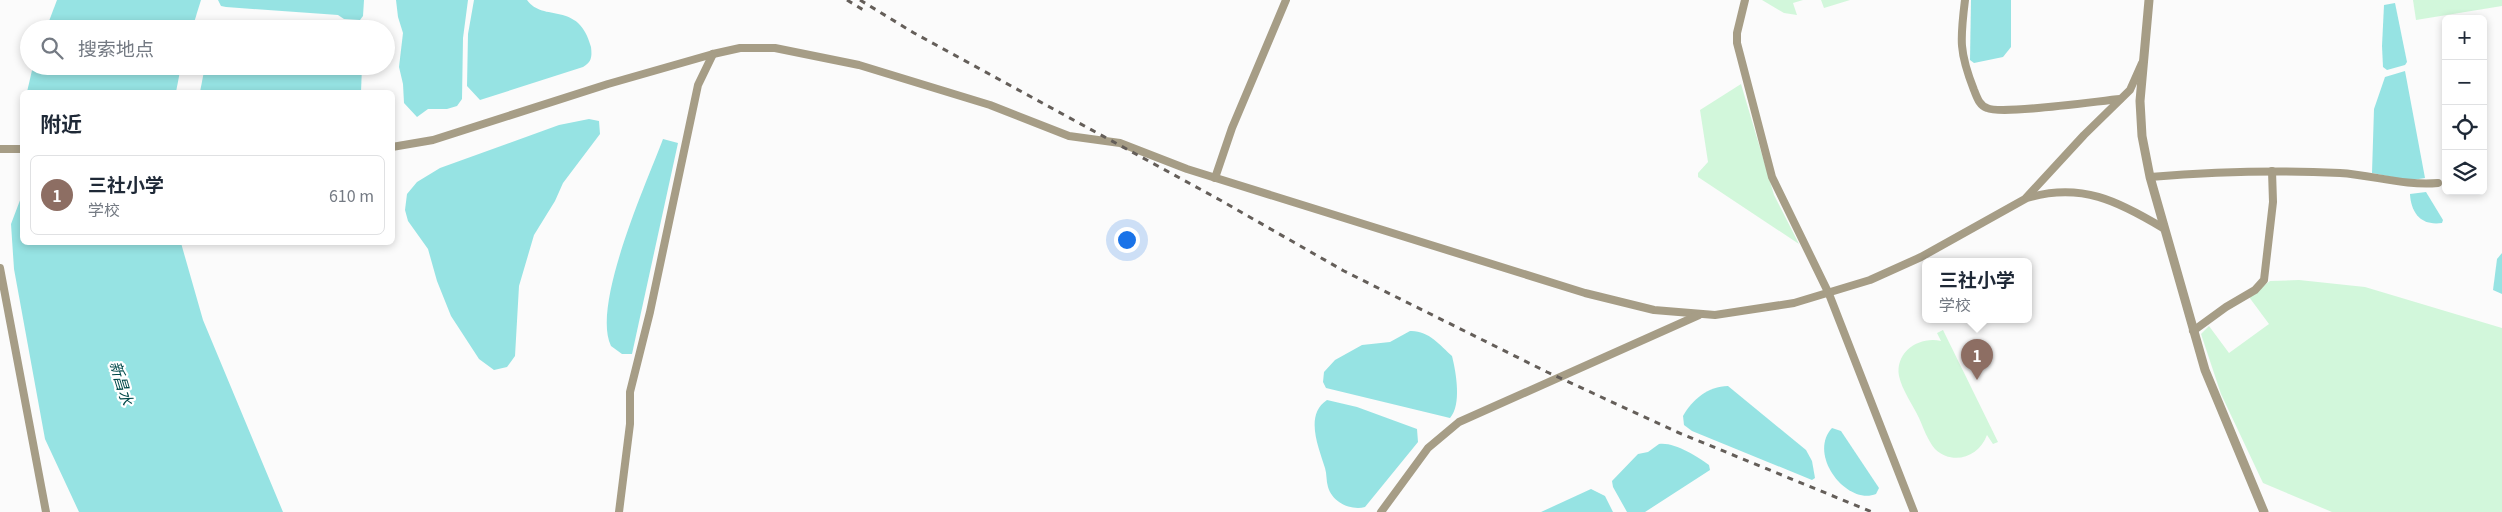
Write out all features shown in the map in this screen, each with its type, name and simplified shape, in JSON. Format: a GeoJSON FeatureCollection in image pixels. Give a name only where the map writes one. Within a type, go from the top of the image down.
{"type":"FeatureCollection","features":[{"type":"Feature","properties":{"kind":"street"},"geometry":{"type":"LineString","coordinates":[[1216,178],[1232,128],[1286,0]]}},
{"type":"Feature","properties":{"kind":"street"},"geometry":{"type":"LineString","coordinates":[[1745,0],[1736,43],[1772,177],[1828,294],[1914,512]]}},
{"type":"Feature","properties":{"kind":"street"},"geometry":{"type":"LineString","coordinates":[[1965,0],[1961,50],[1964,64],[1979,102],[1986,108],[1992,110],[2023,108],[2120,99]]}},
{"type":"Feature","properties":{"kind":"street"},"geometry":{"type":"LineString","coordinates":[[2149,0],[2143,60],[2141,117],[2150,177],[2193,331],[2213,390],[2264,512]]}},
{"type":"Feature","properties":{"kind":"street"},"geometry":{"type":"LineString","coordinates":[[395,146],[433,140],[608,84],[713,54],[756,47],[799,52],[859,65],[990,106],[1069,136],[1120,143],[1178,166],[1586,293],[1654,310],[1700,315],[1743,312],[1794,303],[1828,294],[1897,269],[2025,198],[2084,135],[2130,90],[2143,60]]}},
{"type":"Feature","properties":{"kind":"street"},"geometry":{"type":"LineString","coordinates":[[619,512],[630,424],[630,392],[650,312],[698,85],[713,54]]}},
{"type":"Feature","properties":{"kind":"street"},"geometry":{"type":"LineString","coordinates":[[0,149],[20,149]]}},
{"type":"Feature","properties":{"kind":"street"},"geometry":{"type":"LineString","coordinates":[[2150,177],[2272,171],[2358,174],[2405,184],[2438,183]]}},
{"type":"Feature","properties":{"kind":"street"},"geometry":{"type":"LineString","coordinates":[[2193,331],[2226,307],[2255,290],[2264,280],[2273,202],[2272,171]]}},
{"type":"Feature","properties":{"kind":"street"},"geometry":{"type":"LineString","coordinates":[[2025,198],[2058,192],[2091,194],[2118,203],[2163,228]]}},
{"type":"Feature","properties":{"kind":"street"},"geometry":{"type":"LineString","coordinates":[[0,268],[46,512]]}},
{"type":"Feature","properties":{"kind":"street"},"geometry":{"type":"LineString","coordinates":[[1381,512],[1428,448],[1459,422],[1700,315]]}},
{"type":"Feature","properties":{"kind":"green space"},"geometry":{"type":"Polygon","coordinates":[[[1762,0],[1803,0],[1793,3],[1797,15],[1784,13],[1762,0]]]}},
{"type":"Feature","properties":{"kind":"green space"},"geometry":{"type":"Polygon","coordinates":[[[1821,0],[1850,0],[1824,8],[1821,0]]]}},
{"type":"Feature","properties":{"kind":"green space"},"geometry":{"type":"Polygon","coordinates":[[[2413,0],[2502,0],[2502,6],[2416,20],[2413,0]]]}},
{"type":"Feature","properties":{"kind":"green space"},"geometry":{"type":"Polygon","coordinates":[[[1741,84],[1774,195],[1799,244],[1698,177],[1698,173],[1708,162],[1700,110],[1741,84]]]}},
{"type":"Feature","properties":{"kind":"green space"},"geometry":{"type":"Polygon","coordinates":[[[2299,280],[2365,287],[2502,328],[2502,512],[2332,512],[2263,483],[2221,394],[2201,334],[2209,326],[2229,353],[2269,324],[2249,297],[2270,281],[2299,280]]]}},
{"type":"Feature","properties":{"kind":"green space"},"geometry":{"type":"Polygon","coordinates":[[[1943,330],[1998,442],[1993,444],[1987,435],[1978,449],[1965,457],[1950,457],[1942,454],[1932,446],[1899,376],[1899,367],[1905,353],[1910,348],[1925,341],[1941,341],[1937,333],[1943,330]]]}},
{"type":"Feature","properties":{"kind":"water"},"geometry":{"type":"Polygon","coordinates":[[[57,0],[201,0],[195,20],[49,20],[57,0]]]}},
{"type":"Feature","properties":{"kind":"water"},"geometry":{"type":"Polygon","coordinates":[[[218,0],[364,0],[363,16],[360,20],[344,19],[338,15],[226,7],[221,6],[218,0]]]}},
{"type":"Feature","properties":{"kind":"water"},"geometry":{"type":"Polygon","coordinates":[[[396,0],[468,0],[463,38],[462,99],[457,106],[447,109],[428,109],[417,117],[404,103],[403,84],[399,67],[403,33],[398,17],[396,0]]]}},
{"type":"Feature","properties":{"kind":"water"},"geometry":{"type":"Polygon","coordinates":[[[474,0],[527,0],[534,7],[570,18],[578,23],[585,32],[591,47],[590,61],[583,67],[480,100],[467,86],[468,34],[474,0]]]}},
{"type":"Feature","properties":{"kind":"water"},"geometry":{"type":"Polygon","coordinates":[[[1971,0],[2011,0],[2011,47],[2003,57],[1974,63],[1970,60],[1971,0]]]}},
{"type":"Feature","properties":{"kind":"water"},"geometry":{"type":"Polygon","coordinates":[[[2395,3],[2407,62],[2405,65],[2387,70],[2383,67],[2382,46],[2384,5],[2395,3]]]}},
{"type":"Feature","properties":{"kind":"water"},"geometry":{"type":"Polygon","coordinates":[[[2405,71],[2425,178],[2398,178],[2372,173],[2374,109],[2385,77],[2405,71]]]}},
{"type":"Feature","properties":{"kind":"water"},"geometry":{"type":"Polygon","coordinates":[[[31,75],[179,75],[176,90],[27,90],[31,75]]]}},
{"type":"Feature","properties":{"kind":"water"},"geometry":{"type":"Polygon","coordinates":[[[203,75],[362,75],[361,90],[200,90],[203,75]]]}},
{"type":"Feature","properties":{"kind":"water"},"geometry":{"type":"Polygon","coordinates":[[[589,119],[599,121],[600,134],[563,183],[555,201],[534,235],[519,286],[515,356],[507,367],[494,370],[479,359],[451,316],[437,281],[428,249],[408,221],[405,210],[407,194],[417,182],[440,168],[559,125],[589,119]]]}},
{"type":"Feature","properties":{"kind":"water"},"geometry":{"type":"Polygon","coordinates":[[[663,139],[678,143],[632,354],[622,354],[611,346],[607,327],[608,302],[614,274],[634,213],[663,139]]]}},
{"type":"Feature","properties":{"kind":"water"},"geometry":{"type":"Polygon","coordinates":[[[2426,192],[2443,220],[2442,223],[2423,220],[2418,217],[2412,207],[2410,194],[2426,192]]]}},
{"type":"Feature","properties":{"kind":"water","name":"新昌水"},"geometry":{"type":"Polygon","coordinates":[[[20,200],[20,245],[182,245],[203,320],[283,512],[79,512],[45,439],[14,269],[11,224],[20,200]]]}},
{"type":"Feature","properties":{"kind":"water"},"geometry":{"type":"Polygon","coordinates":[[[2502,253],[2502,294],[2493,290],[2497,259],[2502,253]]]}},
{"type":"Feature","properties":{"kind":"water"},"geometry":{"type":"Polygon","coordinates":[[[1410,331],[1416,331],[1428,336],[1452,356],[1457,397],[1454,412],[1450,418],[1326,388],[1323,382],[1324,372],[1335,360],[1362,345],[1390,342],[1410,331]]]}},
{"type":"Feature","properties":{"kind":"water"},"geometry":{"type":"Polygon","coordinates":[[[1728,386],[1806,450],[1812,461],[1815,478],[1812,480],[1692,431],[1684,425],[1683,416],[1696,399],[1714,388],[1728,386]]]}},
{"type":"Feature","properties":{"kind":"water"},"geometry":{"type":"Polygon","coordinates":[[[1327,400],[1357,407],[1417,429],[1418,442],[1365,507],[1354,508],[1343,504],[1334,497],[1328,487],[1326,470],[1315,432],[1316,414],[1320,406],[1327,400]]]}},
{"type":"Feature","properties":{"kind":"water"},"geometry":{"type":"Polygon","coordinates":[[[1832,428],[1841,431],[1879,488],[1876,494],[1865,496],[1853,493],[1834,476],[1827,464],[1824,451],[1826,439],[1832,428]]]}},
{"type":"Feature","properties":{"kind":"water"},"geometry":{"type":"Polygon","coordinates":[[[1659,444],[1672,445],[1685,450],[1709,465],[1710,470],[1645,512],[1627,512],[1613,487],[1612,481],[1638,454],[1648,452],[1659,444]]]}},
{"type":"Feature","properties":{"kind":"water"},"geometry":{"type":"Polygon","coordinates":[[[1591,489],[1605,496],[1613,512],[1541,512],[1591,489]]]}},
{"type":"Feature","properties":{"kind":"railway"},"geometry":{"type":"LineString","coordinates":[[847,0],[865,11]]}},
{"type":"Feature","properties":{"kind":"railway"},"geometry":{"type":"LineString","coordinates":[[860,0],[914,33],[1220,200],[1344,271],[1547,372],[1677,432],[1872,512]]}},
{"type":"Feature","properties":{"kind":"place","name":"三社小学"},"geometry":{"type":"Point","coordinates":[1977,380]}}]}
